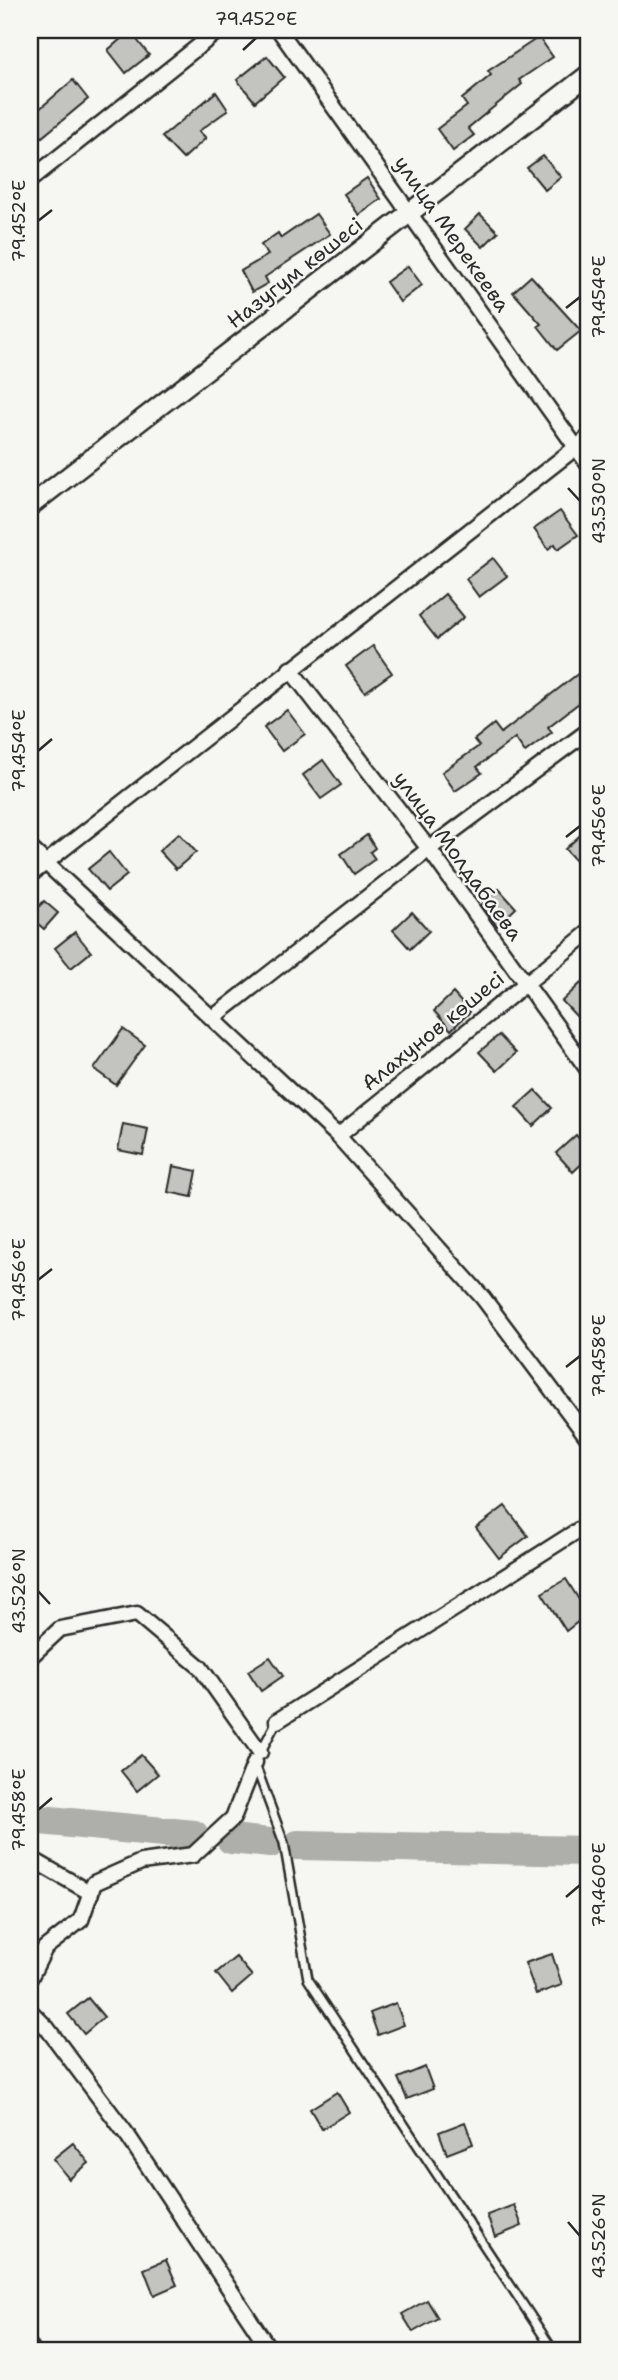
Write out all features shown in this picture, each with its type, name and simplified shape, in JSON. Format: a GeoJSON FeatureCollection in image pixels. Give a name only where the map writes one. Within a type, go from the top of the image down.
{"type":"FeatureCollection","features":[{"type":"Feature","properties":{"kind":"street"},"geometry":{"type":"LineString","coordinates":[[30,180],[219,30]]}},
{"type":"Feature","properties":{"kind":"street","name":"улица Мерекеева"},"geometry":{"type":"LineString","coordinates":[[279,30],[588,464]]}},
{"type":"Feature","properties":{"kind":"street","name":"Назугум көшесі"},"geometry":{"type":"LineString","coordinates":[[30,506],[588,75]]}},
{"type":"Feature","properties":{"kind":"street"},"geometry":{"type":"LineString","coordinates":[[30,875],[588,438]]}},
{"type":"Feature","properties":{"kind":"street","name":"улица Молдабаева"},"geometry":{"type":"LineString","coordinates":[[290,669],[429,849],[588,1070]]}},
{"type":"Feature","properties":{"kind":"street"},"geometry":{"type":"LineString","coordinates":[[214,1017],[429,849],[588,730]]}},
{"type":"Feature","properties":{"kind":"street"},"geometry":{"type":"LineString","coordinates":[[30,848],[214,1017],[338,1136],[483,1298],[588,1438]]}},
{"type":"Feature","properties":{"kind":"street","name":"Алахунов көшесі"},"geometry":{"type":"LineString","coordinates":[[338,1136],[588,933]]}},
{"type":"Feature","properties":{"kind":"street"},"geometry":{"type":"LineString","coordinates":[[277,1721],[588,1524]]}},
{"type":"Feature","properties":{"kind":"street"},"geometry":{"type":"LineString","coordinates":[[30,1657],[60,1629],[137,1614],[200,1667],[257,1757],[233,1818],[193,1855],[141,1862],[94,1883],[81,1920],[45,1948],[30,1952]]}},
{"type":"Feature","properties":{"kind":"street"},"geometry":{"type":"LineString","coordinates":[[30,1858],[91,1893]]}},
{"type":"Feature","properties":{"kind":"street"},"geometry":{"type":"LineString","coordinates":[[30,1978],[45,1948]]}},
{"type":"Feature","properties":{"kind":"street"},"geometry":{"type":"LineString","coordinates":[[31,2014],[47,2028],[128,2136],[270,2350]]}},
{"type":"Feature","properties":{"kind":"lane"},"geometry":{"type":"LineString","coordinates":[[277,1721],[257,1757],[284,1843],[308,1979],[553,2350]]}},
{"type":"Feature","properties":{"kind":"lane"},"geometry":{"type":"LineString","coordinates":[[30,2340],[36,2350]]}},
{"type":"Feature","properties":{"kind":"building"},"geometry":{"type":"Polygon","coordinates":[[[130,31],[149,55],[126,73],[108,50],[130,31]]]}},
{"type":"Feature","properties":{"kind":"building"},"geometry":{"type":"Polygon","coordinates":[[[539,37],[553,57],[519,80],[522,84],[468,128],[474,135],[453,151],[437,129],[467,106],[462,99],[491,75],[488,71],[539,37]]]}},
{"type":"Feature","properties":{"kind":"building"},"geometry":{"type":"Polygon","coordinates":[[[267,56],[284,77],[255,102],[237,80],[267,56]]]}},
{"type":"Feature","properties":{"kind":"building"},"geometry":{"type":"Polygon","coordinates":[[[73,80],[88,99],[30,147],[30,117],[73,80]]]}},
{"type":"Feature","properties":{"kind":"building"},"geometry":{"type":"Polygon","coordinates":[[[216,92],[228,110],[199,131],[206,138],[183,159],[162,137],[216,92]]]}},
{"type":"Feature","properties":{"kind":"building"},"geometry":{"type":"Polygon","coordinates":[[[543,156],[561,177],[545,190],[527,168],[543,156]]]}},
{"type":"Feature","properties":{"kind":"building"},"geometry":{"type":"Polygon","coordinates":[[[367,178],[381,199],[359,215],[344,194],[367,178]]]}},
{"type":"Feature","properties":{"kind":"building"},"geometry":{"type":"Polygon","coordinates":[[[316,214],[330,234],[265,277],[268,283],[252,292],[241,271],[268,255],[261,245],[278,233],[281,238],[316,214]]]}},
{"type":"Feature","properties":{"kind":"building"},"geometry":{"type":"Polygon","coordinates":[[[480,214],[498,232],[483,247],[465,229],[480,214]]]}},
{"type":"Feature","properties":{"kind":"building"},"geometry":{"type":"Polygon","coordinates":[[[408,266],[422,285],[400,302],[386,282],[408,266]]]}},
{"type":"Feature","properties":{"kind":"building"},"geometry":{"type":"Polygon","coordinates":[[[531,276],[581,331],[557,350],[538,326],[541,324],[513,292],[531,276]]]}},
{"type":"Feature","properties":{"kind":"building"},"geometry":{"type":"Polygon","coordinates":[[[560,511],[578,535],[558,549],[555,544],[548,549],[534,529],[560,511]]]}},
{"type":"Feature","properties":{"kind":"building"},"geometry":{"type":"Polygon","coordinates":[[[493,558],[507,576],[479,597],[466,579],[493,558]]]}},
{"type":"Feature","properties":{"kind":"building"},"geometry":{"type":"Polygon","coordinates":[[[445,594],[464,617],[437,639],[419,616],[445,594]]]}},
{"type":"Feature","properties":{"kind":"building"},"geometry":{"type":"Polygon","coordinates":[[[373,646],[392,673],[365,692],[346,666],[373,646]]]}},
{"type":"Feature","properties":{"kind":"building"},"geometry":{"type":"Polygon","coordinates":[[[588,666],[588,696],[548,727],[552,732],[525,752],[515,738],[477,767],[482,773],[455,791],[442,772],[479,746],[474,740],[494,724],[501,733],[588,666]]]}},
{"type":"Feature","properties":{"kind":"building"},"geometry":{"type":"Polygon","coordinates":[[[287,710],[305,734],[282,751],[264,727],[287,710]]]}},
{"type":"Feature","properties":{"kind":"building"},"geometry":{"type":"Polygon","coordinates":[[[323,760],[341,785],[321,799],[303,775],[323,760]]]}},
{"type":"Feature","properties":{"kind":"building"},"geometry":{"type":"Polygon","coordinates":[[[588,828],[588,874],[565,849],[588,828]]]}},
{"type":"Feature","properties":{"kind":"building"},"geometry":{"type":"Polygon","coordinates":[[[179,833],[196,852],[176,869],[159,851],[179,833]]]}},
{"type":"Feature","properties":{"kind":"building"},"geometry":{"type":"Polygon","coordinates":[[[367,835],[375,848],[370,852],[375,859],[354,874],[341,854],[367,835]]]}},
{"type":"Feature","properties":{"kind":"building"},"geometry":{"type":"Polygon","coordinates":[[[109,852],[127,875],[107,891],[88,869],[109,852]]]}},
{"type":"Feature","properties":{"kind":"building"},"geometry":{"type":"Polygon","coordinates":[[[499,889],[516,908],[497,926],[481,905],[499,889]]]}},
{"type":"Feature","properties":{"kind":"building"},"geometry":{"type":"Polygon","coordinates":[[[44,901],[58,913],[44,929],[30,917],[44,901]]]}},
{"type":"Feature","properties":{"kind":"building"},"geometry":{"type":"Polygon","coordinates":[[[412,912],[429,931],[410,949],[393,930],[412,912]]]}},
{"type":"Feature","properties":{"kind":"building"},"geometry":{"type":"Polygon","coordinates":[[[75,932],[91,952],[71,968],[55,948],[75,932]]]}},
{"type":"Feature","properties":{"kind":"building"},"geometry":{"type":"Polygon","coordinates":[[[581,983],[588,991],[588,1011],[579,1019],[562,1001],[581,983]]]}},
{"type":"Feature","properties":{"kind":"building"},"geometry":{"type":"Polygon","coordinates":[[[453,993],[470,1012],[451,1030],[434,1011],[453,993]]]}},
{"type":"Feature","properties":{"kind":"building"},"geometry":{"type":"Polygon","coordinates":[[[123,1029],[145,1045],[116,1085],[94,1069],[123,1029]]]}},
{"type":"Feature","properties":{"kind":"building"},"geometry":{"type":"Polygon","coordinates":[[[499,1035],[516,1053],[497,1071],[479,1052],[499,1035]]]}},
{"type":"Feature","properties":{"kind":"building"},"geometry":{"type":"Polygon","coordinates":[[[535,1090],[552,1108],[533,1126],[516,1107],[535,1090]]]}},
{"type":"Feature","properties":{"kind":"building"},"geometry":{"type":"Polygon","coordinates":[[[123,1124],[148,1129],[143,1155],[118,1150],[123,1124]]]}},
{"type":"Feature","properties":{"kind":"building"},"geometry":{"type":"Polygon","coordinates":[[[576,1135],[588,1149],[588,1158],[573,1172],[556,1153],[576,1135]]]}},
{"type":"Feature","properties":{"kind":"building"},"geometry":{"type":"Polygon","coordinates":[[[173,1166],[197,1171],[192,1197],[168,1192],[173,1166]]]}},
{"type":"Feature","properties":{"kind":"building"},"geometry":{"type":"Polygon","coordinates":[[[505,1506],[528,1536],[499,1558],[476,1528],[505,1506]]]}},
{"type":"Feature","properties":{"kind":"building"},"geometry":{"type":"Polygon","coordinates":[[[566,1579],[588,1614],[566,1631],[542,1593],[566,1579]]]}},
{"type":"Feature","properties":{"kind":"building"},"geometry":{"type":"Polygon","coordinates":[[[270,1657],[283,1676],[261,1691],[248,1671],[270,1657]]]}},
{"type":"Feature","properties":{"kind":"building"},"geometry":{"type":"Polygon","coordinates":[[[141,1755],[158,1774],[137,1791],[121,1771],[141,1755]]]}},
{"type":"Feature","properties":{"kind":"building"},"geometry":{"type":"Polygon","coordinates":[[[552,1954],[562,1985],[536,1994],[525,1963],[552,1954]]]}},
{"type":"Feature","properties":{"kind":"building"},"geometry":{"type":"Polygon","coordinates":[[[236,1957],[252,1976],[232,1993],[216,1973],[236,1957]]]}},
{"type":"Feature","properties":{"kind":"building"},"geometry":{"type":"Polygon","coordinates":[[[88,1998],[104,2017],[84,2034],[68,2014],[88,1998]]]}},
{"type":"Feature","properties":{"kind":"building"},"geometry":{"type":"Polygon","coordinates":[[[396,2003],[404,2025],[378,2035],[370,2013],[396,2003]]]}},
{"type":"Feature","properties":{"kind":"building"},"geometry":{"type":"Polygon","coordinates":[[[425,2067],[433,2089],[407,2099],[398,2078],[425,2067]]]}},
{"type":"Feature","properties":{"kind":"building"},"geometry":{"type":"Polygon","coordinates":[[[337,2092],[349,2112],[322,2129],[310,2109],[337,2092]]]}},
{"type":"Feature","properties":{"kind":"building"},"geometry":{"type":"Polygon","coordinates":[[[465,2122],[473,2144],[447,2154],[439,2132],[465,2122]]]}},
{"type":"Feature","properties":{"kind":"building"},"geometry":{"type":"Polygon","coordinates":[[[73,2143],[89,2163],[69,2179],[53,2159],[73,2143]]]}},
{"type":"Feature","properties":{"kind":"building"},"geometry":{"type":"Polygon","coordinates":[[[514,2205],[522,2226],[495,2237],[487,2215],[514,2205]]]}},
{"type":"Feature","properties":{"kind":"building"},"geometry":{"type":"Polygon","coordinates":[[[166,2260],[177,2285],[154,2295],[144,2269],[166,2260]]]}},
{"type":"Feature","properties":{"kind":"building"},"geometry":{"type":"Polygon","coordinates":[[[427,2300],[438,2318],[413,2332],[402,2314],[427,2300]]]}},
{"type":"Feature","properties":{"kind":"waterway"},"geometry":{"type":"LineString","coordinates":[[30,1819],[194,1835]]}},
{"type":"Feature","properties":{"kind":"waterway"},"geometry":{"type":"LineString","coordinates":[[231,1839],[270,1843]]}},
{"type":"Feature","properties":{"kind":"waterway"},"geometry":{"type":"LineString","coordinates":[[298,1845],[588,1851]]}}]}
